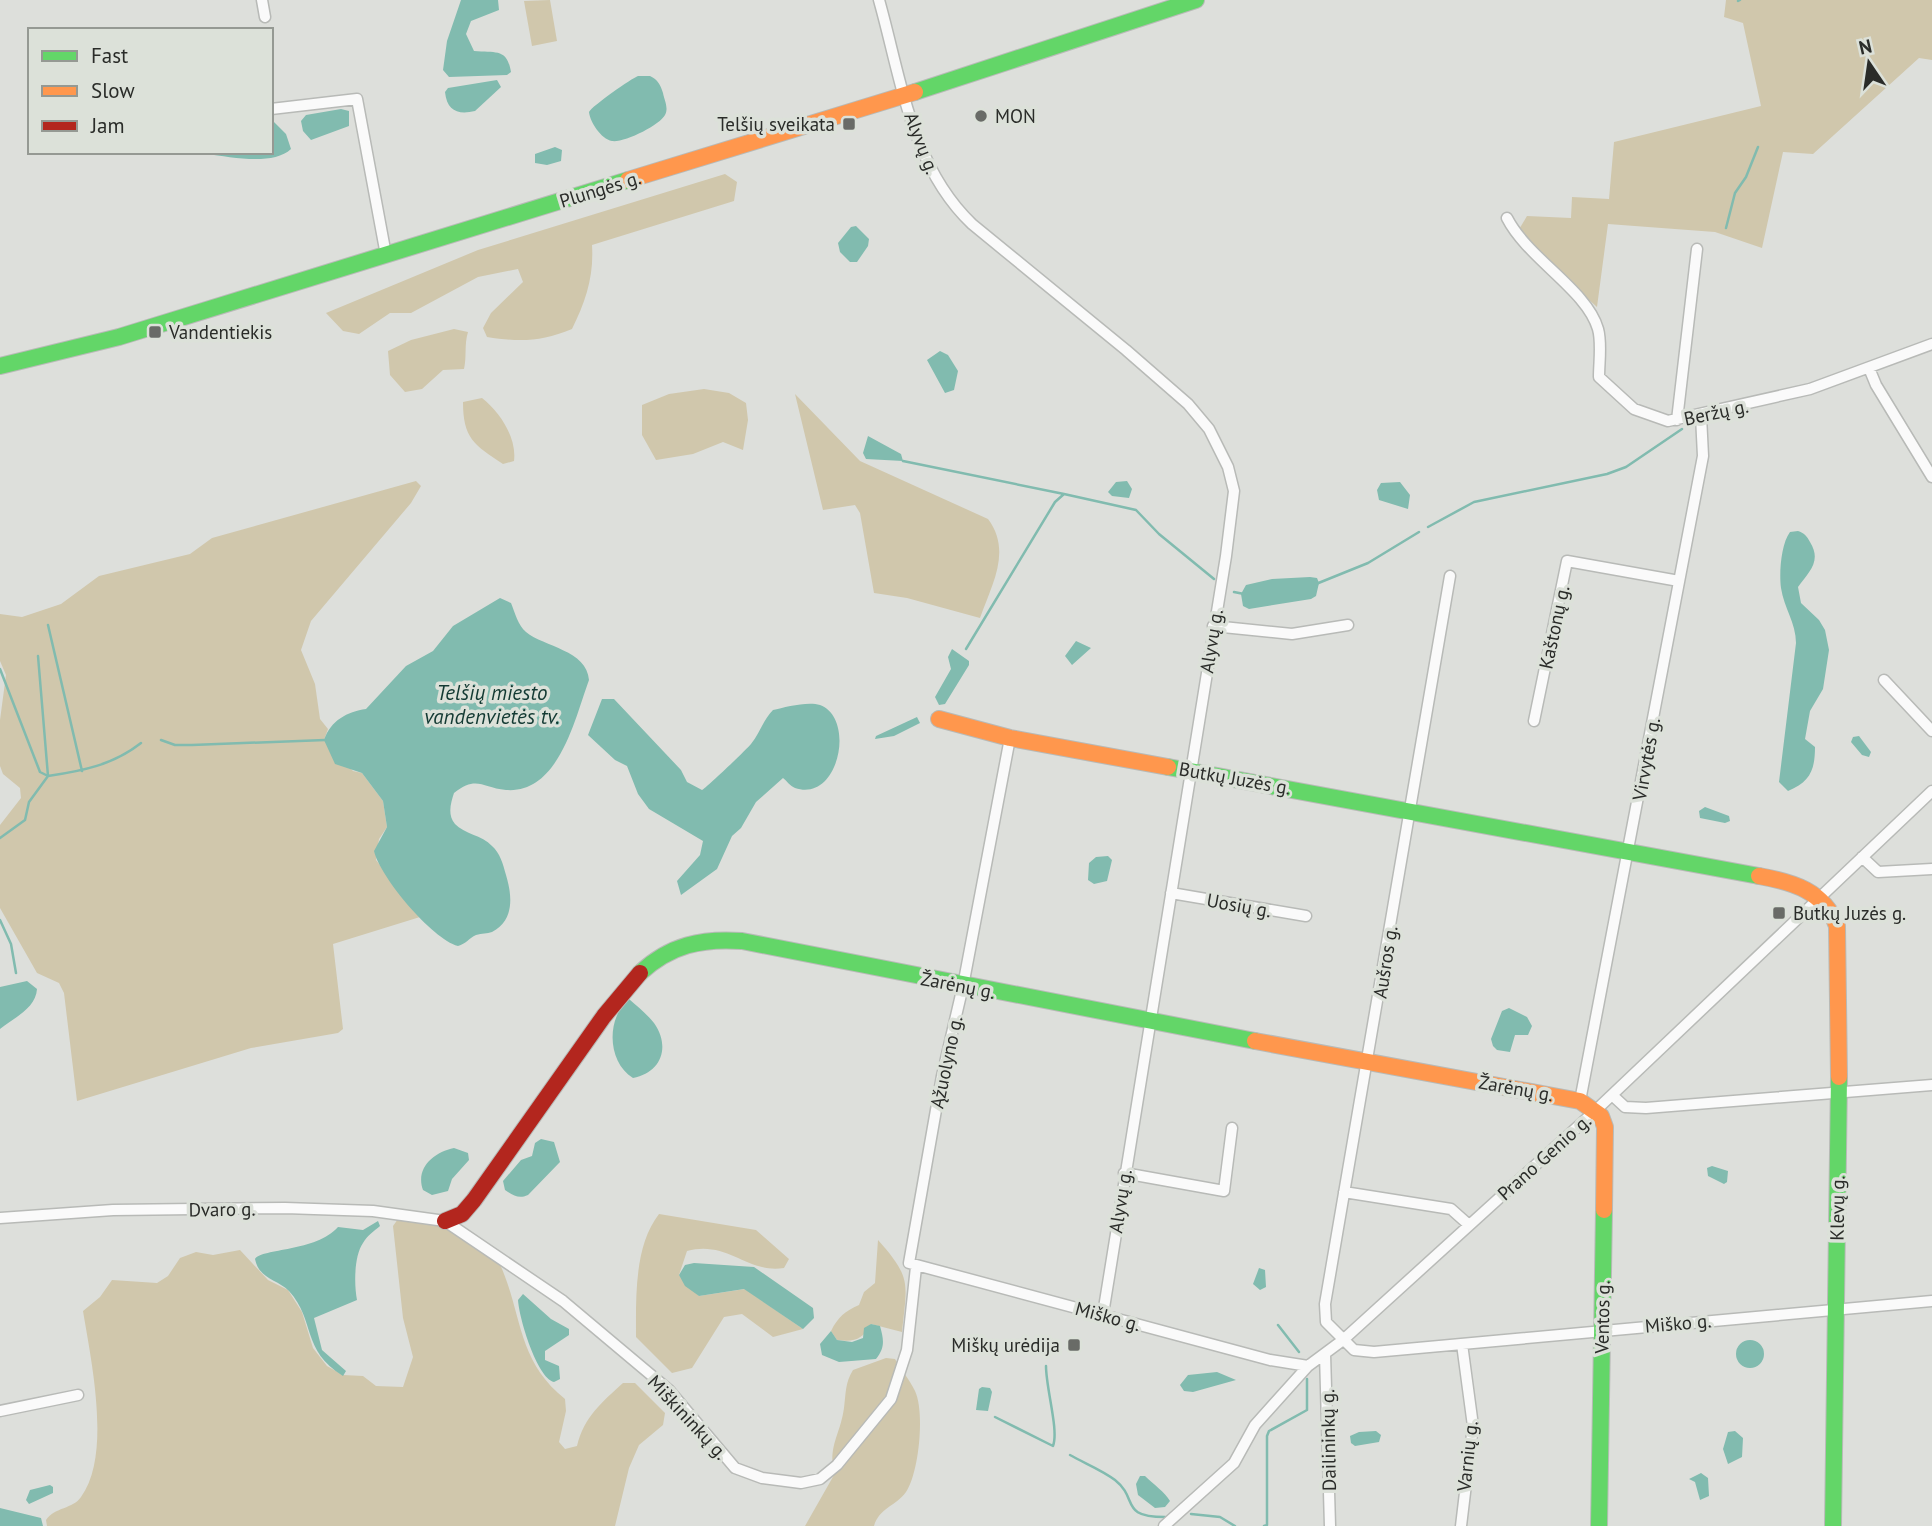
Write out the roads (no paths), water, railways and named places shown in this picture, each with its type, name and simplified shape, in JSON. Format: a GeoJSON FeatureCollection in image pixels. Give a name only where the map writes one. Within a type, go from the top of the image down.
{"type":"FeatureCollection","features":[{"type":"Feature","properties":{"kind":"street"},"geometry":{"type":"LineString","coordinates":[[262,0],[265,17]]}},
{"type":"Feature","properties":{"kind":"street","name":"Alyvų g."},"geometry":{"type":"LineString","coordinates":[[879,0],[926,163],[961,213],[1176,393],[1218,442],[1234,491],[1103,1314]]}},
{"type":"Feature","properties":{"kind":"street","name":"Plungės g."},"geometry":{"type":"LineString","coordinates":[[0,366],[119,337],[905,95],[1196,0]]}},
{"type":"Feature","properties":{"kind":"street"},"geometry":{"type":"LineString","coordinates":[[273,109],[357,99],[386,255]]}},
{"type":"Feature","properties":{"kind":"street","name":"Beržų g."},"geometry":{"type":"LineString","coordinates":[[1507,218],[1517,239],[1591,311],[1599,331],[1599,377],[1634,409],[1668,421],[1701,416],[1810,389],[1932,344]]}},
{"type":"Feature","properties":{"kind":"street"},"geometry":{"type":"LineString","coordinates":[[1677,420],[1697,249]]}},
{"type":"Feature","properties":{"kind":"street"},"geometry":{"type":"LineString","coordinates":[[1869,368],[1932,477]]}},
{"type":"Feature","properties":{"kind":"street","name":"Virvytės g."},"geometry":{"type":"LineString","coordinates":[[1580,1101],[1703,456],[1701,416]]}},
{"type":"Feature","properties":{"kind":"street","name":"Kaštonų g."},"geometry":{"type":"LineString","coordinates":[[1534,721],[1567,561],[1679,582]]}},
{"type":"Feature","properties":{"kind":"street","name":"Aušros g."},"geometry":{"type":"LineString","coordinates":[[1343,1340],[1326,1322],[1324,1314],[1450,576]]}},
{"type":"Feature","properties":{"kind":"street"},"geometry":{"type":"LineString","coordinates":[[1213,626],[1292,634],[1348,625]]}},
{"type":"Feature","properties":{"kind":"street"},"geometry":{"type":"LineString","coordinates":[[1884,680],[1932,731]]}},
{"type":"Feature","properties":{"kind":"street","name":"Butkų Juzės g."},"geometry":{"type":"LineString","coordinates":[[939,719],[1010,738],[1191,769],[1775,879],[1796,884],[1818,896]]}},
{"type":"Feature","properties":{"kind":"street","name":"Ąžuolyno g."},"geometry":{"type":"LineString","coordinates":[[913,1265],[940,1089],[963,986],[1010,738]]}},
{"type":"Feature","properties":{"kind":"street","name":"Prano Genio g."},"geometry":{"type":"LineString","coordinates":[[1164,1526],[1234,1463],[1255,1424],[1308,1366],[1343,1340],[1595,1111],[1818,896],[1932,791]]}},
{"type":"Feature","properties":{"kind":"street"},"geometry":{"type":"LineString","coordinates":[[1862,857],[1878,872],[1932,869]]}},
{"type":"Feature","properties":{"kind":"street","name":"Uosių g."},"geometry":{"type":"LineString","coordinates":[[1171,893],[1306,916]]}},
{"type":"Feature","properties":{"kind":"street","name":"Klevų g."},"geometry":{"type":"LineString","coordinates":[[1818,896],[1832,908],[1837,926],[1839,1093],[1833,1526]]}},
{"type":"Feature","properties":{"kind":"street","name":"Žarėnų g."},"geometry":{"type":"LineString","coordinates":[[444,1221],[462,1214],[474,1200],[603,1019],[643,971],[663,954],[701,941],[733,940],[1148,1022],[1580,1101],[1595,1111]]}},
{"type":"Feature","properties":{"kind":"street"},"geometry":{"type":"LineString","coordinates":[[1612,1095],[1621,1105],[1633,1108],[1932,1085]]}},
{"type":"Feature","properties":{"kind":"street","name":"Ventos g."},"geometry":{"type":"LineString","coordinates":[[1595,1111],[1604,1121],[1606,1139],[1599,1526]]}},
{"type":"Feature","properties":{"kind":"street"},"geometry":{"type":"LineString","coordinates":[[1124,1173],[1224,1191],[1232,1128]]}},
{"type":"Feature","properties":{"kind":"street"},"geometry":{"type":"LineString","coordinates":[[1344,1192],[1451,1209],[1469,1225]]}},
{"type":"Feature","properties":{"kind":"street","name":"Dvaro g."},"geometry":{"type":"LineString","coordinates":[[0,1218],[113,1210],[285,1208],[373,1211],[444,1221]]}},
{"type":"Feature","properties":{"kind":"street","name":"Miškininkų g."},"geometry":{"type":"LineString","coordinates":[[444,1221],[563,1301],[668,1390],[735,1468],[762,1478],[801,1483],[820,1479],[838,1465],[891,1399],[906,1350],[913,1265]]}},
{"type":"Feature","properties":{"kind":"street","name":"Miško g."},"geometry":{"type":"LineString","coordinates":[[913,1265],[1270,1360],[1308,1366]]}},
{"type":"Feature","properties":{"kind":"street","name":"Miško g."},"geometry":{"type":"LineString","coordinates":[[1343,1340],[1362,1352],[1932,1301]]}},
{"type":"Feature","properties":{"kind":"street","name":"Varnių g."},"geometry":{"type":"LineString","coordinates":[[1461,1526],[1472,1426],[1462,1344]]}},
{"type":"Feature","properties":{"kind":"street","name":"Dailininkų g."},"geometry":{"type":"LineString","coordinates":[[1325,1354],[1330,1526]]}},
{"type":"Feature","properties":{"kind":"street"},"geometry":{"type":"LineString","coordinates":[[0,1411],[78,1395]]}},
{"type":"Feature","properties":{"kind":"water"},"geometry":{"type":"Polygon","coordinates":[[[461,0],[498,0],[499,10],[471,21],[466,34],[474,51],[499,53],[507,59],[511,72],[507,75],[449,77],[443,70],[447,41],[461,0]]]}},
{"type":"Feature","properties":{"kind":"water"},"geometry":{"type":"Polygon","coordinates":[[[638,76],[650,76],[658,83],[666,104],[665,115],[656,124],[633,136],[618,141],[608,140],[597,130],[589,112],[612,92],[638,76]]]}},
{"type":"Feature","properties":{"kind":"water"},"geometry":{"type":"Polygon","coordinates":[[[497,80],[501,87],[475,111],[459,112],[448,104],[445,92],[448,88],[497,80]]]}},
{"type":"Feature","properties":{"kind":"water"},"geometry":{"type":"Polygon","coordinates":[[[341,109],[349,111],[349,126],[311,140],[303,131],[301,121],[306,115],[341,109]]]}},
{"type":"Feature","properties":{"kind":"water"},"geometry":{"type":"Polygon","coordinates":[[[273,121],[286,134],[291,149],[263,159],[207,154],[273,154],[273,121]]]}},
{"type":"Feature","properties":{"kind":"water"},"geometry":{"type":"Polygon","coordinates":[[[555,147],[562,150],[561,161],[547,165],[535,163],[535,154],[555,147]]]}},
{"type":"Feature","properties":{"kind":"water"},"geometry":{"type":"Polygon","coordinates":[[[856,226],[869,239],[868,246],[857,262],[850,262],[840,252],[838,243],[851,227],[856,226]]]}},
{"type":"Feature","properties":{"kind":"water"},"geometry":{"type":"Polygon","coordinates":[[[940,351],[948,355],[958,371],[954,390],[945,393],[927,360],[940,351]]]}},
{"type":"Feature","properties":{"kind":"water"},"geometry":{"type":"Polygon","coordinates":[[[868,436],[901,454],[903,461],[866,459],[863,453],[868,436]]]}},
{"type":"Feature","properties":{"kind":"water"},"geometry":{"type":"Polygon","coordinates":[[[1127,481],[1132,489],[1129,498],[1112,496],[1108,492],[1116,482],[1127,481]]]}},
{"type":"Feature","properties":{"kind":"water"},"geometry":{"type":"Polygon","coordinates":[[[1400,482],[1410,495],[1408,509],[1379,500],[1377,490],[1381,483],[1400,482]]]}},
{"type":"Feature","properties":{"kind":"water"},"geometry":{"type":"Polygon","coordinates":[[[1798,531],[1808,538],[1815,555],[1813,566],[1798,587],[1801,603],[1819,620],[1825,630],[1829,650],[1823,689],[1810,711],[1805,739],[1815,747],[1812,769],[1801,784],[1788,791],[1779,782],[1796,643],[1780,575],[1787,537],[1790,532],[1798,531]]]}},
{"type":"Feature","properties":{"kind":"water"},"geometry":{"type":"Polygon","coordinates":[[[1317,578],[1319,583],[1316,596],[1311,599],[1249,609],[1243,606],[1241,594],[1246,585],[1272,579],[1317,578]]]}},
{"type":"Feature","properties":{"kind":"water","name":"Telšių miesto vandenvietės tv."},"geometry":{"type":"Polygon","coordinates":[[[500,598],[511,603],[526,632],[581,662],[589,680],[562,751],[552,767],[539,780],[524,788],[506,790],[474,784],[454,793],[450,808],[451,817],[455,824],[488,842],[497,852],[505,871],[510,899],[508,914],[499,927],[492,932],[476,935],[458,946],[447,941],[422,920],[386,876],[374,851],[387,827],[383,801],[362,773],[335,764],[324,740],[335,722],[352,712],[366,709],[406,666],[433,651],[453,626],[500,598]]]}},
{"type":"Feature","properties":{"kind":"water"},"geometry":{"type":"Polygon","coordinates":[[[1076,641],[1091,648],[1072,665],[1065,656],[1076,641]]]}},
{"type":"Feature","properties":{"kind":"water"},"geometry":{"type":"Polygon","coordinates":[[[952,649],[969,661],[969,665],[945,704],[939,705],[935,697],[951,669],[948,657],[952,649]]]}},
{"type":"Feature","properties":{"kind":"water"},"geometry":{"type":"Polygon","coordinates":[[[602,699],[614,699],[681,770],[687,782],[702,790],[748,748],[773,710],[796,705],[820,705],[831,713],[837,726],[840,741],[838,757],[832,772],[823,783],[810,789],[795,788],[783,778],[756,802],[741,828],[732,836],[717,869],[681,895],[677,881],[700,855],[703,841],[649,809],[638,794],[627,766],[615,760],[588,735],[602,699]]]}},
{"type":"Feature","properties":{"kind":"water"},"geometry":{"type":"Polygon","coordinates":[[[917,717],[920,723],[894,736],[875,739],[876,736],[917,717]]]}},
{"type":"Feature","properties":{"kind":"water"},"geometry":{"type":"Polygon","coordinates":[[[1859,736],[1871,752],[1869,757],[1862,755],[1851,742],[1853,737],[1859,736]]]}},
{"type":"Feature","properties":{"kind":"water"},"geometry":{"type":"Polygon","coordinates":[[[1705,807],[1729,816],[1730,821],[1725,823],[1700,818],[1699,811],[1705,807]]]}},
{"type":"Feature","properties":{"kind":"water"},"geometry":{"type":"Polygon","coordinates":[[[1108,856],[1112,860],[1107,881],[1094,884],[1088,880],[1089,863],[1096,857],[1108,856]]]}},
{"type":"Feature","properties":{"kind":"water"},"geometry":{"type":"Polygon","coordinates":[[[27,981],[37,989],[33,1002],[0,1029],[0,987],[27,981]]]}},
{"type":"Feature","properties":{"kind":"water"},"geometry":{"type":"Polygon","coordinates":[[[629,999],[654,1023],[662,1041],[660,1058],[656,1065],[643,1075],[633,1078],[618,1062],[613,1040],[616,1017],[629,999]]]}},
{"type":"Feature","properties":{"kind":"water"},"geometry":{"type":"Polygon","coordinates":[[[1509,1008],[1527,1017],[1532,1026],[1528,1035],[1515,1035],[1510,1052],[1497,1050],[1491,1039],[1502,1011],[1509,1008]]]}},
{"type":"Feature","properties":{"kind":"water"},"geometry":{"type":"Polygon","coordinates":[[[541,1139],[554,1142],[560,1162],[528,1195],[519,1197],[511,1194],[505,1190],[503,1181],[521,1160],[532,1156],[535,1143],[541,1139]]]}},
{"type":"Feature","properties":{"kind":"water"},"geometry":{"type":"Polygon","coordinates":[[[454,1148],[468,1153],[469,1160],[452,1179],[448,1191],[432,1195],[423,1190],[422,1175],[428,1162],[440,1153],[454,1148]]]}},
{"type":"Feature","properties":{"kind":"water"},"geometry":{"type":"Polygon","coordinates":[[[1712,1166],[1728,1171],[1727,1182],[1724,1184],[1708,1176],[1707,1168],[1712,1166]]]}},
{"type":"Feature","properties":{"kind":"water"},"geometry":{"type":"Polygon","coordinates":[[[378,1221],[380,1226],[365,1240],[358,1255],[355,1279],[357,1300],[314,1318],[322,1350],[346,1371],[343,1376],[321,1356],[303,1313],[289,1291],[264,1275],[255,1259],[260,1255],[317,1241],[338,1227],[363,1230],[378,1221]]]}},
{"type":"Feature","properties":{"kind":"water"},"geometry":{"type":"Polygon","coordinates":[[[694,1263],[754,1267],[813,1308],[814,1318],[803,1329],[744,1289],[699,1296],[685,1286],[679,1275],[685,1265],[694,1263]]]}},
{"type":"Feature","properties":{"kind":"water"},"geometry":{"type":"Polygon","coordinates":[[[1259,1268],[1265,1270],[1266,1287],[1260,1290],[1253,1284],[1259,1268]]]}},
{"type":"Feature","properties":{"kind":"water"},"geometry":{"type":"Polygon","coordinates":[[[523,1294],[551,1319],[569,1329],[569,1335],[545,1351],[545,1360],[559,1366],[560,1379],[554,1382],[541,1370],[525,1333],[518,1300],[523,1294]]]}},
{"type":"Feature","properties":{"kind":"water"},"geometry":{"type":"Polygon","coordinates":[[[871,1324],[880,1326],[882,1336],[883,1344],[876,1359],[839,1362],[822,1355],[820,1344],[831,1331],[837,1340],[852,1342],[863,1338],[864,1328],[871,1324]]]}},
{"type":"Feature","properties":{"kind":"water"},"geometry":{"type":"Polygon","coordinates":[[[1750,1340],[1760,1344],[1764,1354],[1760,1364],[1750,1368],[1740,1364],[1736,1354],[1740,1344],[1750,1340]]]}},
{"type":"Feature","properties":{"kind":"water"},"geometry":{"type":"Polygon","coordinates":[[[1217,1372],[1236,1380],[1193,1392],[1184,1391],[1180,1385],[1188,1375],[1217,1372]]]}},
{"type":"Feature","properties":{"kind":"water"},"geometry":{"type":"Polygon","coordinates":[[[990,1388],[992,1392],[988,1411],[976,1410],[979,1389],[990,1388]]]}},
{"type":"Feature","properties":{"kind":"water"},"geometry":{"type":"Polygon","coordinates":[[[1376,1431],[1381,1435],[1379,1442],[1355,1446],[1351,1443],[1350,1436],[1359,1432],[1376,1431]]]}},
{"type":"Feature","properties":{"kind":"water"},"geometry":{"type":"Polygon","coordinates":[[[1735,1431],[1743,1438],[1742,1457],[1728,1464],[1723,1449],[1728,1432],[1735,1431]]]}},
{"type":"Feature","properties":{"kind":"water"},"geometry":{"type":"Polygon","coordinates":[[[1701,1473],[1708,1478],[1709,1496],[1700,1500],[1695,1482],[1689,1479],[1701,1473]]]}},
{"type":"Feature","properties":{"kind":"water"},"geometry":{"type":"Polygon","coordinates":[[[1140,1476],[1145,1476],[1168,1498],[1170,1501],[1165,1507],[1155,1508],[1138,1495],[1136,1484],[1140,1476]]]}},
{"type":"Feature","properties":{"kind":"water"},"geometry":{"type":"Polygon","coordinates":[[[50,1485],[53,1487],[53,1493],[29,1504],[26,1500],[30,1490],[50,1485]]]}},
{"type":"Feature","properties":{"kind":"water"},"geometry":{"type":"Polygon","coordinates":[[[0,1508],[41,1518],[43,1526],[0,1526],[0,1508]]]}},
{"type":"Feature","properties":{"kind":"waterway"},"geometry":{"type":"LineString","coordinates":[[1726,228],[1735,193],[1746,177],[1758,147]]}},
{"type":"Feature","properties":{"kind":"waterway"},"geometry":{"type":"LineString","coordinates":[[1428,527],[1474,502],[1607,474],[1626,467],[1682,429]]}},
{"type":"Feature","properties":{"kind":"waterway"},"geometry":{"type":"LineString","coordinates":[[903,461],[1064,494]]}},
{"type":"Feature","properties":{"kind":"waterway"},"geometry":{"type":"LineString","coordinates":[[966,649],[1055,502],[1064,494],[1136,510],[1159,534],[1214,579]]}},
{"type":"Feature","properties":{"kind":"waterway"},"geometry":{"type":"LineString","coordinates":[[1316,584],[1368,563],[1419,532]]}},
{"type":"Feature","properties":{"kind":"waterway"},"geometry":{"type":"LineString","coordinates":[[1234,592],[1244,594]]}},
{"type":"Feature","properties":{"kind":"waterway"},"geometry":{"type":"LineString","coordinates":[[48,625],[82,771]]}},
{"type":"Feature","properties":{"kind":"waterway"},"geometry":{"type":"LineString","coordinates":[[38,656],[48,776]]}},
{"type":"Feature","properties":{"kind":"waterway"},"geometry":{"type":"LineString","coordinates":[[0,669],[40,772],[48,776]]}},
{"type":"Feature","properties":{"kind":"waterway"},"geometry":{"type":"LineString","coordinates":[[161,740],[175,745],[325,740]]}},
{"type":"Feature","properties":{"kind":"waterway"},"geometry":{"type":"LineString","coordinates":[[0,838],[25,820],[29,802],[48,776],[97,766],[119,757],[141,743]]}},
{"type":"Feature","properties":{"kind":"waterway"},"geometry":{"type":"LineString","coordinates":[[0,920],[11,944],[16,973]]}},
{"type":"Feature","properties":{"kind":"waterway"},"geometry":{"type":"LineString","coordinates":[[1278,1325],[1299,1352]]}},
{"type":"Feature","properties":{"kind":"waterway"},"geometry":{"type":"LineString","coordinates":[[995,1417],[1053,1446],[1054,1430],[1046,1366]]}},
{"type":"Feature","properties":{"kind":"waterway"},"geometry":{"type":"LineString","coordinates":[[1264,1526],[1267,1525],[1267,1436],[1269,1431],[1307,1410],[1307,1379]]}},
{"type":"Feature","properties":{"kind":"waterway"},"geometry":{"type":"LineString","coordinates":[[1070,1455],[1115,1480],[1135,1510],[1141,1514],[1165,1517]]}},
{"type":"Feature","properties":{"kind":"waterway"},"geometry":{"type":"LineString","coordinates":[[1191,1514],[1220,1517],[1235,1526]]}},
{"type":"Feature","properties":{"kind":"place","name":"MON"},"geometry":{"type":"Point","coordinates":[981,116]}},
{"type":"Feature","properties":{"kind":"place","name":"Telšių sveikata"},"geometry":{"type":"Point","coordinates":[849,124]}},
{"type":"Feature","properties":{"kind":"place","name":"Vandentiekis"},"geometry":{"type":"Point","coordinates":[155,332]}},
{"type":"Feature","properties":{"kind":"place","name":"Butkų Juzės g."},"geometry":{"type":"Point","coordinates":[1779,913]}},
{"type":"Feature","properties":{"kind":"place","name":"Miškų urėdija"},"geometry":{"type":"Point","coordinates":[1074,1345]}}]}
